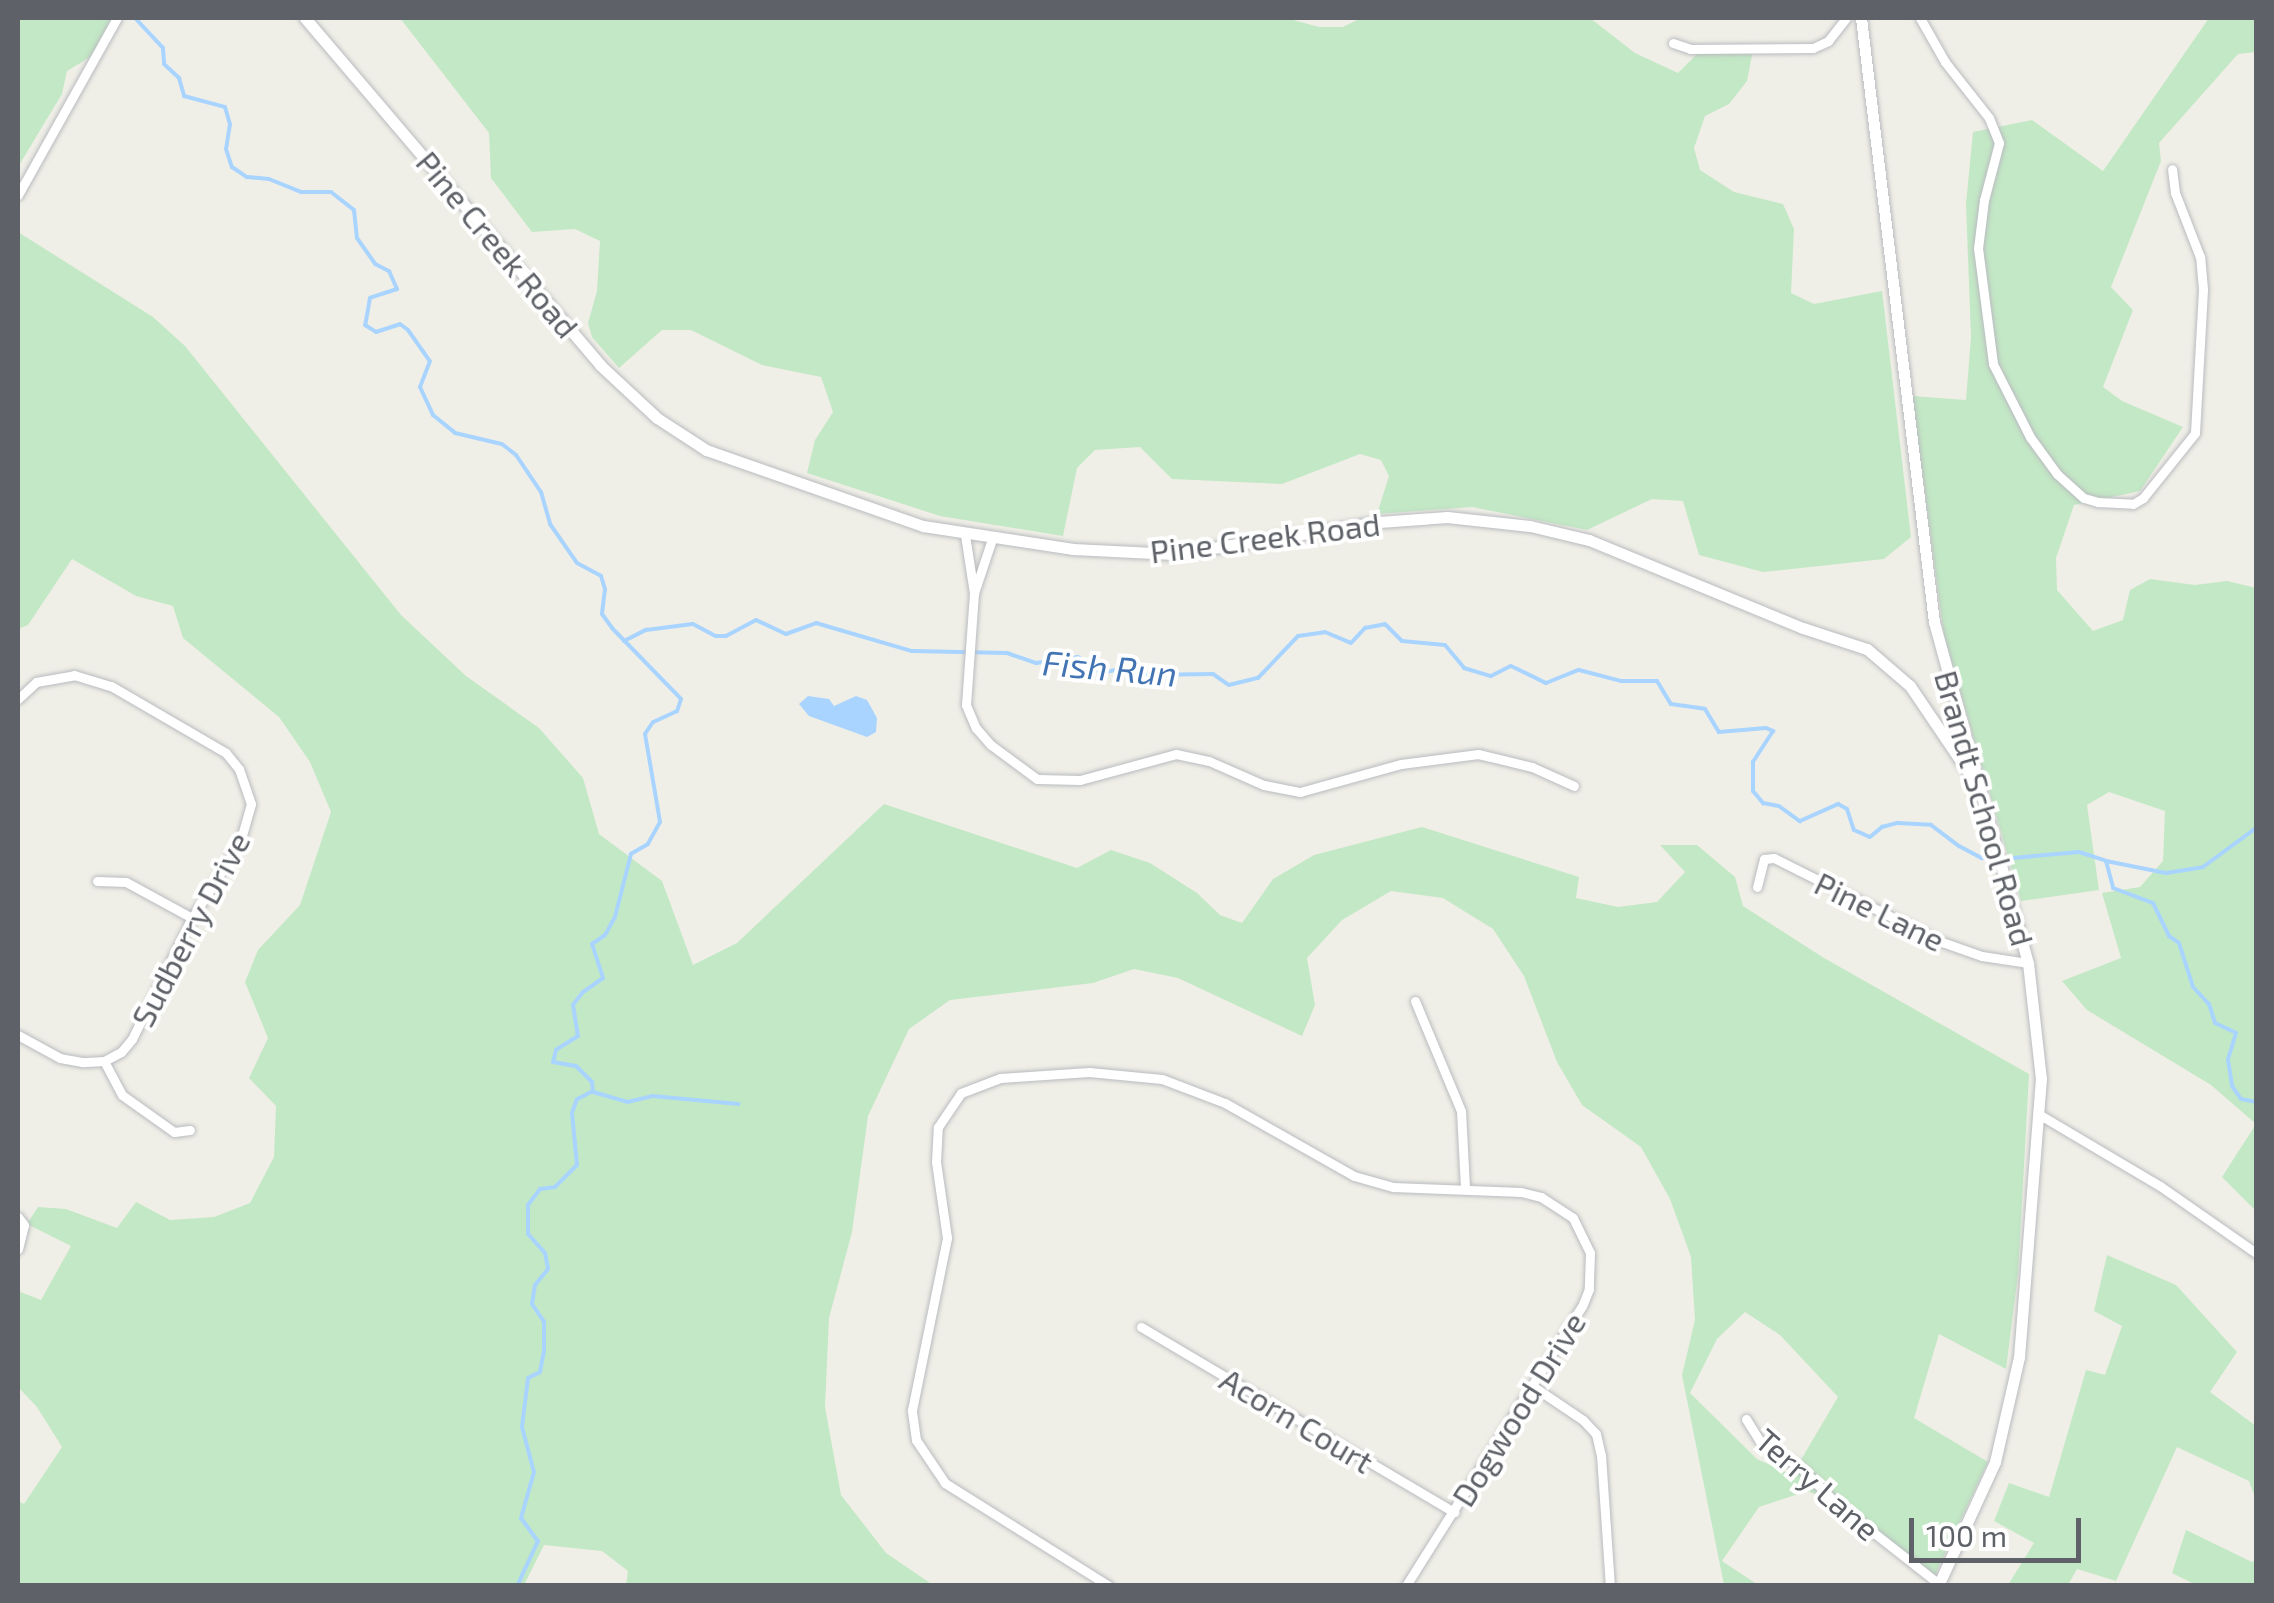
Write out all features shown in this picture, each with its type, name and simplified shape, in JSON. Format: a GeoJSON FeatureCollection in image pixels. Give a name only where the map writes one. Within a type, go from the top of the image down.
{"type":"FeatureCollection","features":[{"type":"Feature","properties":{"kind":"street"},"geometry":{"type":"LineString","coordinates":[[18,194],[117,18]]}},
{"type":"Feature","properties":{"kind":"street","name":"Pine Creek Road"},"geometry":{"type":"LineString","coordinates":[[305,18],[600,365],[657,418],[706,450],[923,526],[992,539],[1109,552],[1174,554],[1379,522],[1447,517],[1516,524],[1589,540],[1803,628],[1867,649],[1910,686],[1978,788]]}},
{"type":"Feature","properties":{"kind":"street"},"geometry":{"type":"LineString","coordinates":[[1673,43],[1690,49],[1813,48],[1828,41],[1846,18]]}},
{"type":"Feature","properties":{"kind":"street","name":"Brandt School Road"},"geometry":{"type":"LineString","coordinates":[[1861,18],[1934,622],[2028,963],[2039,1032],[2040,1115],[2018,1356],[2004,1427],[1985,1490],[1938,1585]]}},
{"type":"Feature","properties":{"kind":"street"},"geometry":{"type":"LineString","coordinates":[[1920,18],[1945,62],[1989,118],[2000,144],[1984,200],[1978,248],[1992,364],[2030,437],[2058,474],[2084,498],[2098,502],[2125,505],[2143,498],[2195,433],[2203,289],[2200,257],[2175,193],[2172,169]]}},
{"type":"Feature","properties":{"kind":"street"},"geometry":{"type":"LineString","coordinates":[[965,535],[974,593],[966,705],[982,736],[1014,766],[1037,780],[1080,780],[1176,754],[1209,761],[1264,785],[1300,792],[1412,762],[1478,754],[1532,767],[1574,786]]}},
{"type":"Feature","properties":{"kind":"street"},"geometry":{"type":"LineString","coordinates":[[974,593],[992,539]]}},
{"type":"Feature","properties":{"kind":"street","name":"Sudberry Drive"},"geometry":{"type":"LineString","coordinates":[[18,699],[36,682],[74,675],[94,678],[233,761],[251,804],[248,823],[192,918],[132,1038],[121,1052],[104,1061]]}},
{"type":"Feature","properties":{"kind":"street","name":"Pine Lane"},"geometry":{"type":"LineString","coordinates":[[1757,887],[1764,858],[1774,858],[1942,942],[1982,956],[2028,963]]}},
{"type":"Feature","properties":{"kind":"street"},"geometry":{"type":"LineString","coordinates":[[97,881],[126,882],[192,918]]}},
{"type":"Feature","properties":{"kind":"street"},"geometry":{"type":"LineString","coordinates":[[1415,1001],[1461,1112],[1465,1187]]}},
{"type":"Feature","properties":{"kind":"street"},"geometry":{"type":"LineString","coordinates":[[18,1035],[60,1058],[104,1061],[122,1095],[174,1132],[190,1130]]}},
{"type":"Feature","properties":{"kind":"street","name":"Dogwood Drive"},"geometry":{"type":"LineString","coordinates":[[1109,1586],[945,1484],[916,1440],[912,1410],[947,1238],[936,1139],[950,1104],[980,1083],[1000,1078],[1089,1072],[1162,1079],[1225,1103],[1354,1176],[1394,1187],[1521,1192],[1557,1205],[1572,1218],[1590,1253],[1589,1289],[1582,1306],[1406,1586]]}},
{"type":"Feature","properties":{"kind":"street"},"geometry":{"type":"LineString","coordinates":[[2040,1115],[2160,1186],[2256,1254]]}},
{"type":"Feature","properties":{"kind":"street"},"geometry":{"type":"LineString","coordinates":[[18,1217],[24,1225],[18,1248]]}},
{"type":"Feature","properties":{"kind":"street","name":"Acorn Court"},"geometry":{"type":"LineString","coordinates":[[1140,1327],[1454,1512]]}},
{"type":"Feature","properties":{"kind":"street"},"geometry":{"type":"LineString","coordinates":[[1534,1388],[1583,1420],[1596,1434],[1602,1455],[1610,1586]]}},
{"type":"Feature","properties":{"kind":"street","name":"Terry Lane"},"geometry":{"type":"LineString","coordinates":[[1746,1419],[1760,1441],[1801,1468],[1836,1503],[1938,1585]]}},
{"type":"Feature","properties":{"kind":"green space"},"geometry":{"type":"Polygon","coordinates":[[[18,18],[111,18],[92,56],[67,71],[62,94],[18,167],[18,18]]]}},
{"type":"Feature","properties":{"kind":"green space"},"geometry":{"type":"Polygon","coordinates":[[[400,18],[1286,18],[1319,27],[1343,27],[1361,18],[1590,18],[1635,53],[1678,73],[1702,49],[1753,50],[1747,81],[1729,104],[1705,116],[1694,148],[1700,170],[1734,192],[1783,204],[1794,229],[1791,293],[1814,304],[1882,291],[1911,537],[1884,559],[1763,572],[1699,555],[1683,501],[1652,499],[1587,530],[1472,507],[1377,514],[1389,476],[1381,460],[1360,454],[1282,484],[1172,479],[1140,447],[1095,450],[1077,468],[1063,536],[940,516],[807,473],[815,440],[833,412],[821,377],[762,365],[691,330],[662,330],[619,368],[592,337],[588,323],[597,291],[600,241],[575,229],[532,232],[491,178],[489,133],[400,18]]]}},
{"type":"Feature","properties":{"kind":"green space"},"geometry":{"type":"Polygon","coordinates":[[[2209,18],[2256,18],[2256,52],[2238,54],[2159,143],[2161,161],[2111,287],[2133,310],[2103,387],[2122,401],[2183,427],[2140,491],[2074,505],[2056,558],[2057,590],[2093,631],[2123,620],[2130,590],[2150,579],[2195,585],[2227,581],[2256,588],[2256,1124],[2211,1085],[2087,1010],[2062,981],[2121,958],[2102,893],[2140,887],[2163,861],[2165,811],[2109,792],[2087,805],[2099,890],[2021,901],[1944,635],[1912,396],[1966,400],[1971,337],[1966,204],[1973,132],[2032,120],[2103,171],[2209,18]]]}},
{"type":"Feature","properties":{"kind":"green space"},"geometry":{"type":"Polygon","coordinates":[[[18,232],[153,317],[185,346],[401,615],[466,676],[539,728],[583,778],[599,834],[662,881],[693,965],[737,943],[884,804],[1077,868],[1111,850],[1150,863],[1197,893],[1220,915],[1242,923],[1273,879],[1314,855],[1422,827],[1579,877],[1576,898],[1618,907],[1657,902],[1685,872],[1660,845],[1697,845],[1735,877],[1743,906],[1824,958],[2029,1074],[2018,1274],[2006,1369],[1939,1334],[1914,1418],[1988,1462],[1934,1577],[1844,1505],[1807,1491],[1759,1507],[1722,1561],[1758,1585],[1724,1585],[1682,1375],[1695,1320],[1691,1257],[1670,1199],[1641,1147],[1582,1105],[1557,1062],[1524,976],[1493,929],[1443,898],[1391,891],[1342,920],[1307,958],[1315,1005],[1302,1036],[1178,978],[1134,969],[1093,983],[950,1000],[909,1029],[868,1116],[852,1232],[829,1318],[825,1407],[841,1495],[886,1553],[933,1585],[626,1585],[628,1571],[602,1551],[544,1545],[524,1585],[18,1585],[18,1501],[24,1504],[62,1447],[37,1407],[18,1387],[18,1291],[41,1300],[71,1246],[27,1224],[38,1207],[66,1209],[117,1228],[136,1202],[170,1220],[214,1217],[250,1203],[274,1157],[276,1106],[249,1078],[268,1038],[245,982],[258,950],[300,905],[331,812],[310,762],[279,717],[183,638],[173,606],[136,596],[72,559],[28,625],[18,629],[18,232]],[[1745,1312],[1717,1339],[1690,1393],[1757,1459],[1792,1475],[1838,1397],[1780,1335],[1745,1312]]]}},
{"type":"Feature","properties":{"kind":"green space"},"geometry":{"type":"Polygon","coordinates":[[[2256,1124],[2256,1211],[2222,1177],[2256,1124]]]}},
{"type":"Feature","properties":{"kind":"green space"},"geometry":{"type":"Polygon","coordinates":[[[2107,1255],[2176,1285],[2237,1352],[2210,1392],[2256,1426],[2256,1500],[2249,1481],[2177,1447],[2116,1581],[2077,1569],[2068,1585],[2008,1585],[2034,1543],[1994,1521],[2009,1483],[2049,1497],[2086,1370],[2105,1375],[2122,1326],[2094,1311],[2107,1255]]]}},
{"type":"Feature","properties":{"kind":"green space"},"geometry":{"type":"Polygon","coordinates":[[[2186,1530],[2252,1562],[2256,1559],[2256,1585],[2196,1585],[2172,1573],[2186,1530]]]}},
{"type":"Feature","properties":{"kind":"water"},"geometry":{"type":"Polygon","coordinates":[[[808,696],[829,699],[834,706],[856,696],[867,700],[877,718],[876,732],[867,737],[809,716],[799,704],[808,696]]]}},
{"type":"Feature","properties":{"kind":"waterway"},"geometry":{"type":"LineString","coordinates":[[135,18],[163,48],[164,64],[179,78],[184,96],[225,107],[230,124],[226,149],[232,167],[247,177],[269,179],[301,192],[331,192],[354,210],[357,238],[375,264],[389,271],[397,289],[370,298],[365,325],[376,332],[400,324],[408,330],[430,361],[420,387],[433,415],[455,433],[502,444],[516,455],[541,492],[550,524],[577,563],[601,576],[605,589],[602,614],[681,699],[677,711],[653,722],[645,734],[660,822],[648,844],[631,854],[615,917],[605,935],[592,944],[603,978],[573,1005],[578,1036],[556,1050],[553,1062],[576,1066],[592,1082],[593,1091],[577,1099],[572,1113],[577,1165],[555,1187],[540,1189],[528,1205],[528,1234],[545,1253],[548,1269],[535,1285],[532,1304],[544,1322],[544,1351],[540,1372],[528,1378],[522,1427],[534,1472],[521,1518],[538,1541],[517,1586]]}},
{"type":"Feature","properties":{"kind":"waterway","name":"Fish Run"},"geometry":{"type":"LineString","coordinates":[[624,641],[646,630],[693,624],[716,636],[726,636],[756,620],[786,634],[816,623],[912,651],[1007,653],[1036,663],[1078,657],[1102,673],[1124,668],[1143,675],[1213,674],[1229,685],[1258,678],[1298,636],[1325,632],[1351,643],[1365,628],[1385,624],[1402,641],[1445,645],[1464,668],[1491,676],[1511,666],[1546,683],[1579,670],[1621,681],[1657,681],[1671,704],[1705,709],[1719,732],[1766,728],[1773,731],[1753,762],[1753,791],[1763,803],[1779,806],[1800,821],[1838,804],[1847,809],[1854,830],[1870,837],[1882,827],[1897,823],[1931,825],[1959,846],[1982,858],[1994,859]]}},
{"type":"Feature","properties":{"kind":"waterway"},"geometry":{"type":"LineString","coordinates":[[2106,861],[2166,873],[2203,867],[2256,828]]}},
{"type":"Feature","properties":{"kind":"waterway","name":"Fish Run"},"geometry":{"type":"LineString","coordinates":[[2003,859],[2079,852],[2106,861],[2113,888],[2153,903],[2169,936],[2179,943],[2193,987],[2209,1004],[2215,1023],[2236,1033],[2228,1060],[2232,1086],[2241,1099],[2256,1102]]}},
{"type":"Feature","properties":{"kind":"waterway"},"geometry":{"type":"LineString","coordinates":[[593,1092],[627,1102],[652,1096],[739,1104]]}}]}
